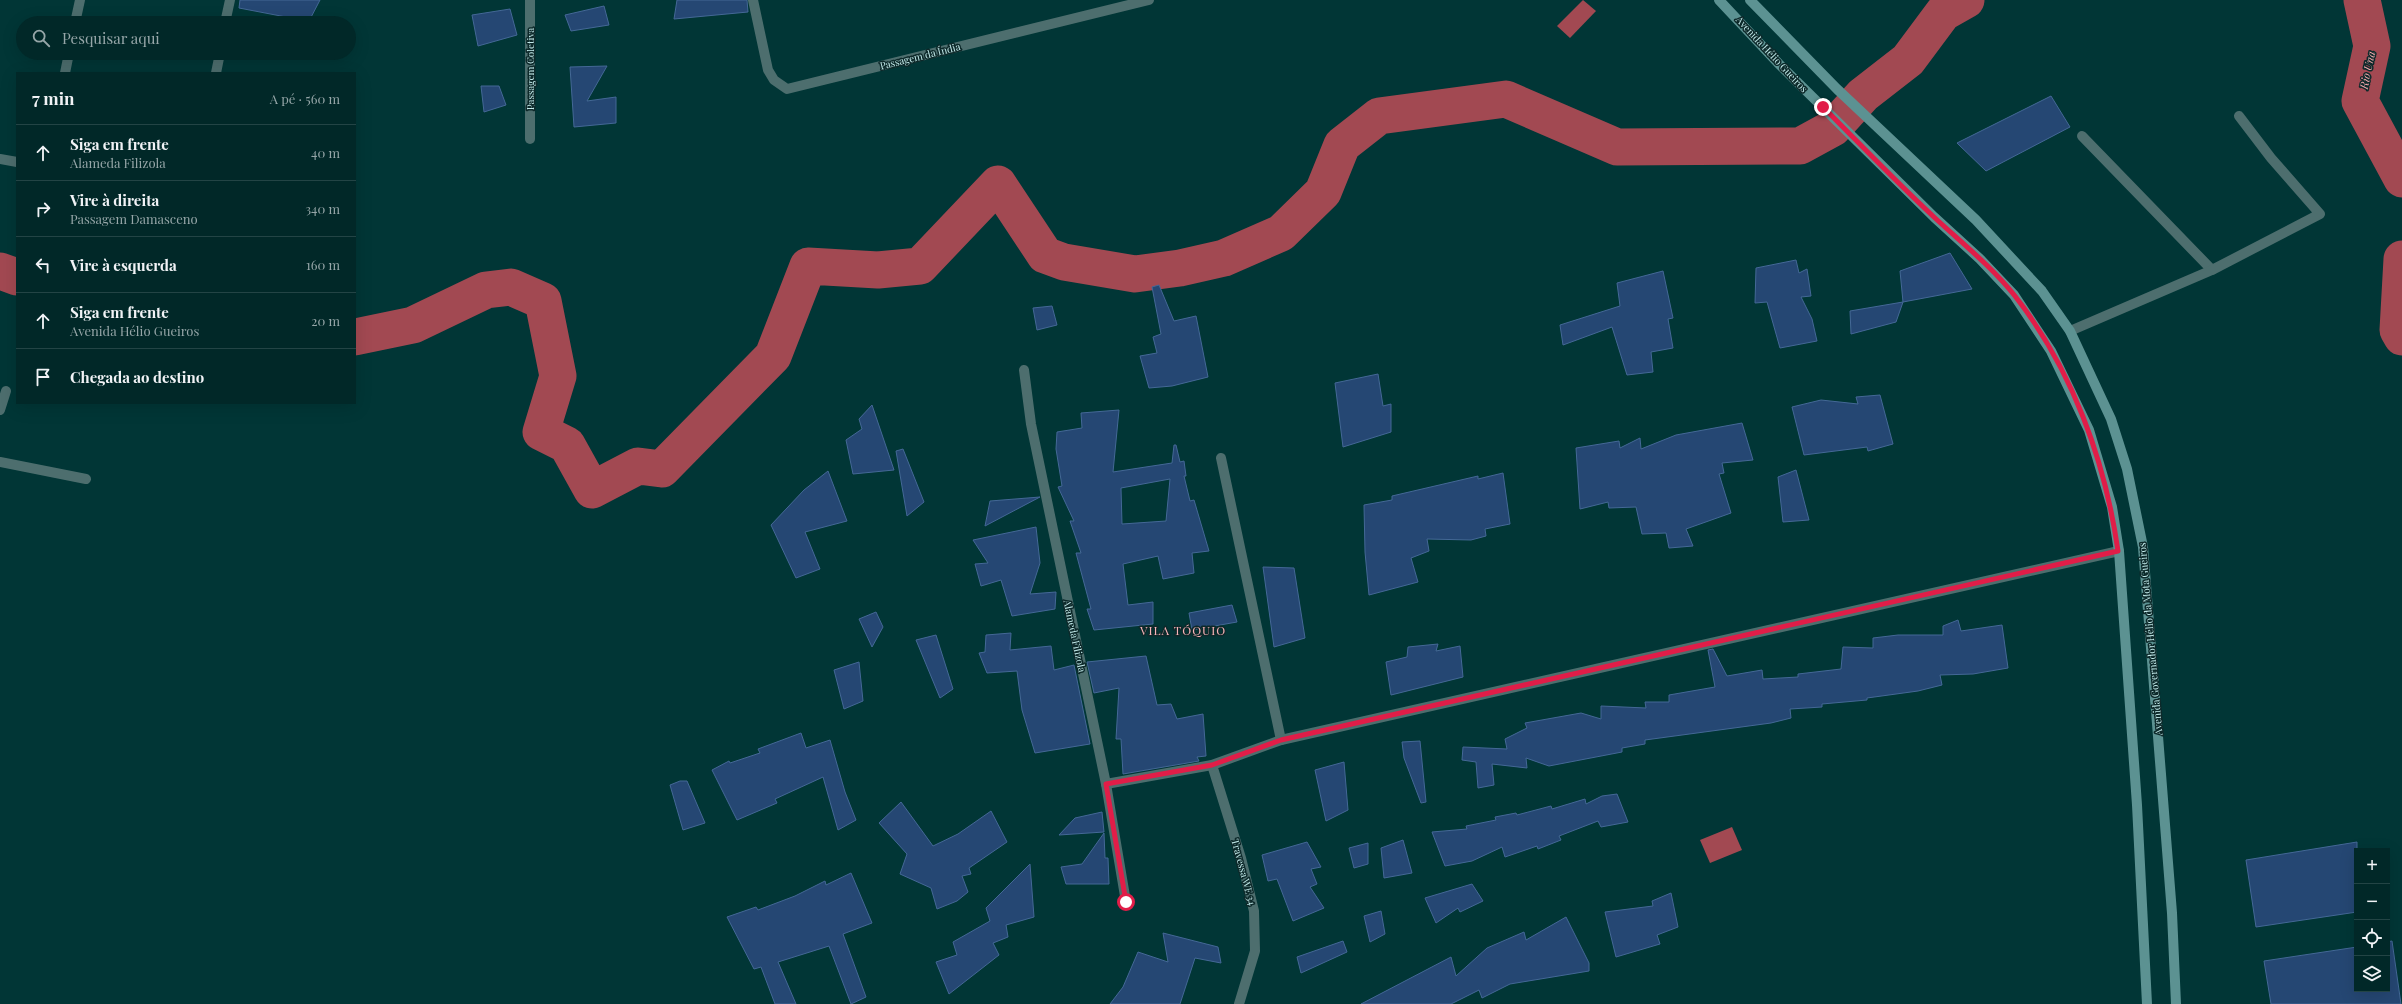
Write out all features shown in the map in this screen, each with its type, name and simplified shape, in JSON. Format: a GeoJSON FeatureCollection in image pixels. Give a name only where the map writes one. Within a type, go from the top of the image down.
{"type":"FeatureCollection","features":[{"type":"Feature","properties":{"kind":"main road","name":"Avenida Hélio Gueiros"},"geometry":{"type":"LineString","coordinates":[[1719,0],[1859,143],[1980,259],[2014,295],[2029,315],[2051,351],[2089,430],[2112,507],[2118,551]]}},
{"type":"Feature","properties":{"kind":"main road","name":"Avenida Hélio Gueiros"},"geometry":{"type":"LineString","coordinates":[[1750,0],[1875,126]]}},
{"type":"Feature","properties":{"kind":"main road","name":"Avenida Governador Hélio da Mota Gueiros"},"geometry":{"type":"LineString","coordinates":[[1875,126],[2016,261],[2042,291],[2070,331],[2111,420],[2127,469],[2143,547],[2172,913],[2176,1004]]}},
{"type":"Feature","properties":{"kind":"main road"},"geometry":{"type":"LineString","coordinates":[[2118,551],[2137,805],[2147,1004]]}},
{"type":"Feature","properties":{"kind":"street"},"geometry":{"type":"LineString","coordinates":[[77,16],[80,0]]}},
{"type":"Feature","properties":{"kind":"street"},"geometry":{"type":"LineString","coordinates":[[227,16],[230,0]]}},
{"type":"Feature","properties":{"kind":"street","name":"Passagem Coletiva"},"geometry":{"type":"LineString","coordinates":[[530,0],[530,139]]}},
{"type":"Feature","properties":{"kind":"street","name":"Passagem da Índia"},"geometry":{"type":"LineString","coordinates":[[753,0],[768,70],[774,80],[787,89],[1149,0]]}},
{"type":"Feature","properties":{"kind":"street"},"geometry":{"type":"LineString","coordinates":[[66,72],[68,60]]}},
{"type":"Feature","properties":{"kind":"street"},"geometry":{"type":"LineString","coordinates":[[216,72],[219,60]]}},
{"type":"Feature","properties":{"kind":"street"},"geometry":{"type":"LineString","coordinates":[[2070,331],[2212,270],[2320,214],[2271,158],[2239,116]]}},
{"type":"Feature","properties":{"kind":"street"},"geometry":{"type":"LineString","coordinates":[[2082,136],[2212,270]]}},
{"type":"Feature","properties":{"kind":"street"},"geometry":{"type":"LineString","coordinates":[[0,160],[16,162]]}},
{"type":"Feature","properties":{"kind":"street","name":"Alameda Filizola"},"geometry":{"type":"LineString","coordinates":[[1024,370],[1031,424],[1106,784],[1126,902]]}},
{"type":"Feature","properties":{"kind":"street"},"geometry":{"type":"LineString","coordinates":[[0,410],[6,391]]}},
{"type":"Feature","properties":{"kind":"street"},"geometry":{"type":"LineString","coordinates":[[1221,458],[1281,740]]}},
{"type":"Feature","properties":{"kind":"street"},"geometry":{"type":"LineString","coordinates":[[0,462],[86,479]]}},
{"type":"Feature","properties":{"kind":"street"},"geometry":{"type":"LineString","coordinates":[[1106,784],[1212,765],[1281,740],[2118,551]]}},
{"type":"Feature","properties":{"kind":"street","name":"Travessa WE 34"},"geometry":{"type":"LineString","coordinates":[[1212,765],[1241,858],[1254,911],[1255,951],[1240,1004]]}},
{"type":"Feature","properties":{"kind":"shaded area"},"geometry":{"type":"Polygon","coordinates":[[[1583,0],[1596,11],[1570,38],[1557,26],[1583,0]]]}},
{"type":"Feature","properties":{"kind":"shaded area"},"geometry":{"type":"Polygon","coordinates":[[[1732,827],[1742,850],[1710,863],[1700,840],[1732,827]]]}},
{"type":"Feature","properties":{"kind":"building"},"geometry":{"type":"Polygon","coordinates":[[[240,0],[320,0],[312,16],[281,16],[239,8],[240,0]]]}},
{"type":"Feature","properties":{"kind":"building"},"geometry":{"type":"Polygon","coordinates":[[[677,0],[747,0],[748,12],[674,19],[677,0]]]}},
{"type":"Feature","properties":{"kind":"building"},"geometry":{"type":"Polygon","coordinates":[[[604,6],[609,25],[571,31],[565,15],[604,6]]]}},
{"type":"Feature","properties":{"kind":"building"},"geometry":{"type":"Polygon","coordinates":[[[510,9],[517,35],[478,46],[472,15],[510,9]]]}},
{"type":"Feature","properties":{"kind":"building"},"geometry":{"type":"Polygon","coordinates":[[[607,66],[587,101],[616,97],[616,123],[574,127],[570,67],[607,66]]]}},
{"type":"Feature","properties":{"kind":"building"},"geometry":{"type":"Polygon","coordinates":[[[481,86],[499,86],[506,105],[484,112],[481,86]]]}},
{"type":"Feature","properties":{"kind":"building"},"geometry":{"type":"Polygon","coordinates":[[[2051,96],[2070,127],[1986,171],[1957,143],[2051,96]]]}},
{"type":"Feature","properties":{"kind":"building"},"geometry":{"type":"Polygon","coordinates":[[[1950,253],[1972,289],[1903,302],[1900,271],[1950,253]]]}},
{"type":"Feature","properties":{"kind":"building"},"geometry":{"type":"Polygon","coordinates":[[[1796,260],[1799,273],[1807,269],[1811,296],[1801,297],[1812,319],[1817,341],[1780,348],[1767,302],[1755,303],[1756,268],[1796,260]]]}},
{"type":"Feature","properties":{"kind":"building"},"geometry":{"type":"Polygon","coordinates":[[[1663,271],[1673,318],[1668,319],[1673,348],[1651,352],[1653,372],[1627,375],[1612,327],[1563,345],[1560,325],[1620,306],[1617,283],[1663,271]]]}},
{"type":"Feature","properties":{"kind":"building"},"geometry":{"type":"Polygon","coordinates":[[[1159,285],[1174,321],[1196,316],[1208,377],[1172,386],[1149,388],[1140,356],[1157,353],[1153,337],[1161,334],[1152,287],[1159,285]]]}},
{"type":"Feature","properties":{"kind":"building"},"geometry":{"type":"Polygon","coordinates":[[[1903,302],[1896,322],[1851,334],[1850,311],[1903,302]]]}},
{"type":"Feature","properties":{"kind":"building"},"geometry":{"type":"Polygon","coordinates":[[[1052,306],[1057,325],[1037,330],[1033,308],[1052,306]]]}},
{"type":"Feature","properties":{"kind":"building"},"geometry":{"type":"Polygon","coordinates":[[[1378,374],[1383,406],[1391,404],[1391,432],[1343,447],[1335,383],[1378,374]]]}},
{"type":"Feature","properties":{"kind":"building"},"geometry":{"type":"Polygon","coordinates":[[[1880,395],[1893,444],[1868,451],[1867,447],[1804,455],[1792,407],[1821,400],[1858,404],[1856,397],[1880,395]]]}},
{"type":"Feature","properties":{"kind":"building"},"geometry":{"type":"Polygon","coordinates":[[[872,405],[894,470],[853,474],[846,440],[862,429],[859,419],[872,405]]]}},
{"type":"Feature","properties":{"kind":"building"},"geometry":{"type":"Polygon","coordinates":[[[1119,410],[1113,472],[1172,463],[1174,445],[1176,445],[1180,462],[1184,461],[1186,476],[1184,476],[1190,501],[1194,500],[1209,551],[1192,553],[1194,573],[1163,579],[1158,556],[1123,564],[1128,605],[1153,602],[1153,624],[1094,630],[1087,609],[1091,609],[1076,553],[1081,553],[1070,521],[1074,521],[1058,487],[1062,486],[1056,449],[1057,432],[1082,428],[1081,413],[1119,410]],[[1170,479],[1121,488],[1122,524],[1166,521],[1170,479]]]}},
{"type":"Feature","properties":{"kind":"building"},"geometry":{"type":"Polygon","coordinates":[[[1742,423],[1753,460],[1722,463],[1724,473],[1719,474],[1731,513],[1686,529],[1693,546],[1669,548],[1666,533],[1642,534],[1636,507],[1609,508],[1608,502],[1580,509],[1576,448],[1619,441],[1620,448],[1640,438],[1641,449],[1676,435],[1742,423]]]}},
{"type":"Feature","properties":{"kind":"building"},"geometry":{"type":"Polygon","coordinates":[[[903,449],[924,502],[907,516],[896,451],[903,449]]]}},
{"type":"Feature","properties":{"kind":"building"},"geometry":{"type":"Polygon","coordinates":[[[1796,470],[1809,520],[1783,522],[1778,477],[1796,470]]]}},
{"type":"Feature","properties":{"kind":"building"},"geometry":{"type":"Polygon","coordinates":[[[828,471],[847,521],[805,532],[820,569],[796,578],[771,525],[804,490],[828,471]]]}},
{"type":"Feature","properties":{"kind":"building"},"geometry":{"type":"Polygon","coordinates":[[[1503,473],[1510,524],[1485,529],[1486,536],[1471,540],[1427,539],[1429,551],[1411,558],[1418,582],[1369,595],[1365,552],[1364,505],[1392,500],[1392,496],[1478,476],[1478,479],[1503,473]]]}},
{"type":"Feature","properties":{"kind":"building"},"geometry":{"type":"Polygon","coordinates":[[[1040,497],[985,526],[990,501],[1040,497]]]}},
{"type":"Feature","properties":{"kind":"building"},"geometry":{"type":"Polygon","coordinates":[[[1036,527],[1040,563],[1030,594],[1056,592],[1055,609],[1012,616],[1001,580],[981,586],[975,564],[988,563],[973,540],[1036,527]]]}},
{"type":"Feature","properties":{"kind":"building"},"geometry":{"type":"Polygon","coordinates":[[[1263,567],[1294,568],[1305,638],[1274,647],[1263,567]]]}},
{"type":"Feature","properties":{"kind":"building"},"geometry":{"type":"Polygon","coordinates":[[[1232,605],[1237,622],[1192,630],[1189,613],[1232,605]]]}},
{"type":"Feature","properties":{"kind":"building"},"geometry":{"type":"Polygon","coordinates":[[[876,612],[883,627],[872,647],[859,619],[876,612]]]}},
{"type":"Feature","properties":{"kind":"building"},"geometry":{"type":"Polygon","coordinates":[[[1958,620],[1961,631],[2002,625],[2008,668],[1973,674],[1940,675],[1942,685],[1918,691],[1867,698],[1867,700],[1822,704],[1822,707],[1790,709],[1791,718],[1771,723],[1645,740],[1645,744],[1622,748],[1622,752],[1549,766],[1526,758],[1527,768],[1492,764],[1494,785],[1478,788],[1476,762],[1462,760],[1463,747],[1507,749],[1505,739],[1527,728],[1525,723],[1581,713],[1601,719],[1601,706],[1646,708],[1645,702],[1669,702],[1669,695],[1715,687],[1708,650],[1713,649],[1727,676],[1762,670],[1763,679],[1798,677],[1798,674],[1841,669],[1843,647],[1873,648],[1873,638],[1898,635],[1943,635],[1943,626],[1958,620]]]}},
{"type":"Feature","properties":{"kind":"building"},"geometry":{"type":"Polygon","coordinates":[[[1011,633],[1010,650],[1051,646],[1054,670],[1074,665],[1090,744],[1035,753],[1022,710],[1017,671],[987,673],[979,653],[985,652],[986,635],[1011,633]]]}},
{"type":"Feature","properties":{"kind":"building"},"geometry":{"type":"Polygon","coordinates":[[[936,635],[953,689],[940,698],[916,640],[936,635]]]}},
{"type":"Feature","properties":{"kind":"building"},"geometry":{"type":"Polygon","coordinates":[[[1438,644],[1436,651],[1460,646],[1463,677],[1391,695],[1386,662],[1407,657],[1408,647],[1438,644]]]}},
{"type":"Feature","properties":{"kind":"building"},"geometry":{"type":"Polygon","coordinates":[[[1146,656],[1157,705],[1171,704],[1177,719],[1203,714],[1206,756],[1197,757],[1199,761],[1123,774],[1121,739],[1116,739],[1119,688],[1094,693],[1087,662],[1146,656]]]}},
{"type":"Feature","properties":{"kind":"building"},"geometry":{"type":"Polygon","coordinates":[[[859,662],[863,701],[844,709],[834,670],[859,662]]]}},
{"type":"Feature","properties":{"kind":"building"},"geometry":{"type":"Polygon","coordinates":[[[801,733],[806,748],[830,740],[845,792],[856,820],[838,830],[823,777],[775,799],[777,803],[737,820],[712,770],[729,761],[730,763],[760,753],[758,749],[801,733]]]}},
{"type":"Feature","properties":{"kind":"building"},"geometry":{"type":"Polygon","coordinates":[[[1420,741],[1426,802],[1421,803],[1404,758],[1402,742],[1420,741]]]}},
{"type":"Feature","properties":{"kind":"building"},"geometry":{"type":"Polygon","coordinates":[[[1344,762],[1348,810],[1326,821],[1315,770],[1344,762]]]}},
{"type":"Feature","properties":{"kind":"building"},"geometry":{"type":"Polygon","coordinates":[[[680,781],[687,781],[705,823],[683,830],[670,785],[680,781]]]}},
{"type":"Feature","properties":{"kind":"building"},"geometry":{"type":"Polygon","coordinates":[[[1617,794],[1628,822],[1601,827],[1598,821],[1559,836],[1561,840],[1538,849],[1537,846],[1505,857],[1502,847],[1472,861],[1445,866],[1432,832],[1467,829],[1466,826],[1496,820],[1495,817],[1516,813],[1517,815],[1551,806],[1552,809],[1585,799],[1586,804],[1602,796],[1617,794]]]}},
{"type":"Feature","properties":{"kind":"building"},"geometry":{"type":"Polygon","coordinates":[[[901,802],[933,846],[958,834],[991,811],[1007,842],[969,868],[971,874],[962,876],[968,892],[957,901],[937,909],[931,888],[900,874],[907,854],[879,823],[901,802]]]}},
{"type":"Feature","properties":{"kind":"building"},"geometry":{"type":"Polygon","coordinates":[[[1102,812],[1104,832],[1059,835],[1075,818],[1102,812]]]}},
{"type":"Feature","properties":{"kind":"building"},"geometry":{"type":"Polygon","coordinates":[[[1104,833],[1105,858],[1108,858],[1109,884],[1066,884],[1061,867],[1082,864],[1104,833]]]}},
{"type":"Feature","properties":{"kind":"building"},"geometry":{"type":"Polygon","coordinates":[[[1403,840],[1412,873],[1384,878],[1381,848],[1403,840]]]}},
{"type":"Feature","properties":{"kind":"building"},"geometry":{"type":"Polygon","coordinates":[[[1307,842],[1321,867],[1311,869],[1317,884],[1310,887],[1324,908],[1293,921],[1277,879],[1268,881],[1262,855],[1307,842]]]}},
{"type":"Feature","properties":{"kind":"building"},"geometry":{"type":"Polygon","coordinates":[[[2357,842],[2357,848],[2354,848],[2354,912],[2256,927],[2246,860],[2357,842]]]}},
{"type":"Feature","properties":{"kind":"building"},"geometry":{"type":"Polygon","coordinates":[[[1368,843],[1368,864],[1354,868],[1349,848],[1368,843]]]}},
{"type":"Feature","properties":{"kind":"building"},"geometry":{"type":"Polygon","coordinates":[[[1030,864],[1034,917],[1006,925],[1008,937],[993,943],[999,955],[949,994],[936,962],[957,955],[953,942],[990,921],[986,908],[1030,864]]]}},
{"type":"Feature","properties":{"kind":"building"},"geometry":{"type":"Polygon","coordinates":[[[851,873],[872,923],[843,934],[866,997],[851,1004],[829,946],[778,962],[796,1004],[775,1004],[761,967],[754,969],[727,917],[756,907],[758,910],[795,896],[825,881],[826,885],[851,873]]]}},
{"type":"Feature","properties":{"kind":"building"},"geometry":{"type":"Polygon","coordinates":[[[1472,884],[1483,901],[1460,912],[1458,908],[1436,923],[1425,898],[1472,884]]]}},
{"type":"Feature","properties":{"kind":"building"},"geometry":{"type":"Polygon","coordinates":[[[1671,893],[1678,927],[1657,935],[1660,944],[1616,957],[1605,912],[1653,906],[1652,901],[1671,893]]]}},
{"type":"Feature","properties":{"kind":"building"},"geometry":{"type":"Polygon","coordinates":[[[1381,911],[1385,934],[1370,942],[1364,916],[1381,911]]]}},
{"type":"Feature","properties":{"kind":"building"},"geometry":{"type":"Polygon","coordinates":[[[1566,917],[1589,963],[1589,971],[1510,984],[1482,998],[1479,990],[1451,1004],[1361,1004],[1451,957],[1456,976],[1487,948],[1524,932],[1526,940],[1566,917]]]}},
{"type":"Feature","properties":{"kind":"building"},"geometry":{"type":"Polygon","coordinates":[[[1163,933],[1218,947],[1221,963],[1195,958],[1180,1004],[1110,1004],[1123,987],[1138,952],[1168,962],[1163,933]]]}},
{"type":"Feature","properties":{"kind":"building"},"geometry":{"type":"Polygon","coordinates":[[[1343,941],[1347,952],[1301,973],[1297,957],[1343,941]]]}},
{"type":"Feature","properties":{"kind":"building"},"geometry":{"type":"Polygon","coordinates":[[[2390,941],[2392,941],[2401,1004],[2271,1004],[2264,961],[2354,947],[2354,992],[2390,992],[2390,941]]]}},
{"type":"Feature","properties":{"kind":"waterway"},"geometry":{"type":"LineString","coordinates":[[356,337],[413,325],[486,290],[511,287],[543,301],[558,376],[541,432],[567,445],[592,490],[638,466],[662,469],[773,356],[808,266],[878,270],[920,266],[998,184],[1045,255],[1064,262],[1135,274],[1180,268],[1224,258],[1281,233],[1323,192],[1342,145],[1379,116],[1506,99],[1617,147],[1800,146],[1833,128],[1863,95],[1908,60],[1943,13],[1966,0]]}},
{"type":"Feature","properties":{"kind":"waterway","name":"Rio Una"},"geometry":{"type":"LineString","coordinates":[[2362,0],[2372,46],[2360,101],[2402,179]]}},
{"type":"Feature","properties":{"kind":"waterway","name":"Rio Una"},"geometry":{"type":"LineString","coordinates":[[2402,259],[2398,330],[2402,337]]}},
{"type":"Feature","properties":{"kind":"waterway"},"geometry":{"type":"LineString","coordinates":[[0,271],[16,277]]}},
{"type":"Feature","properties":{"kind":"district","name":"VILA TÓQUIO"},"geometry":{"type":"Point","coordinates":[1183,630]}},
{"type":"Feature","properties":{"kind":"route"},"geometry":{"type":"LineString","coordinates":[[1126,902],[1106,784],[1212,765],[1248,750],[1281,740],[2118,551],[2112,507],[2089,430],[2051,351],[2029,315],[2014,295],[1980,259],[1934,217],[1823,107]]}}]}
